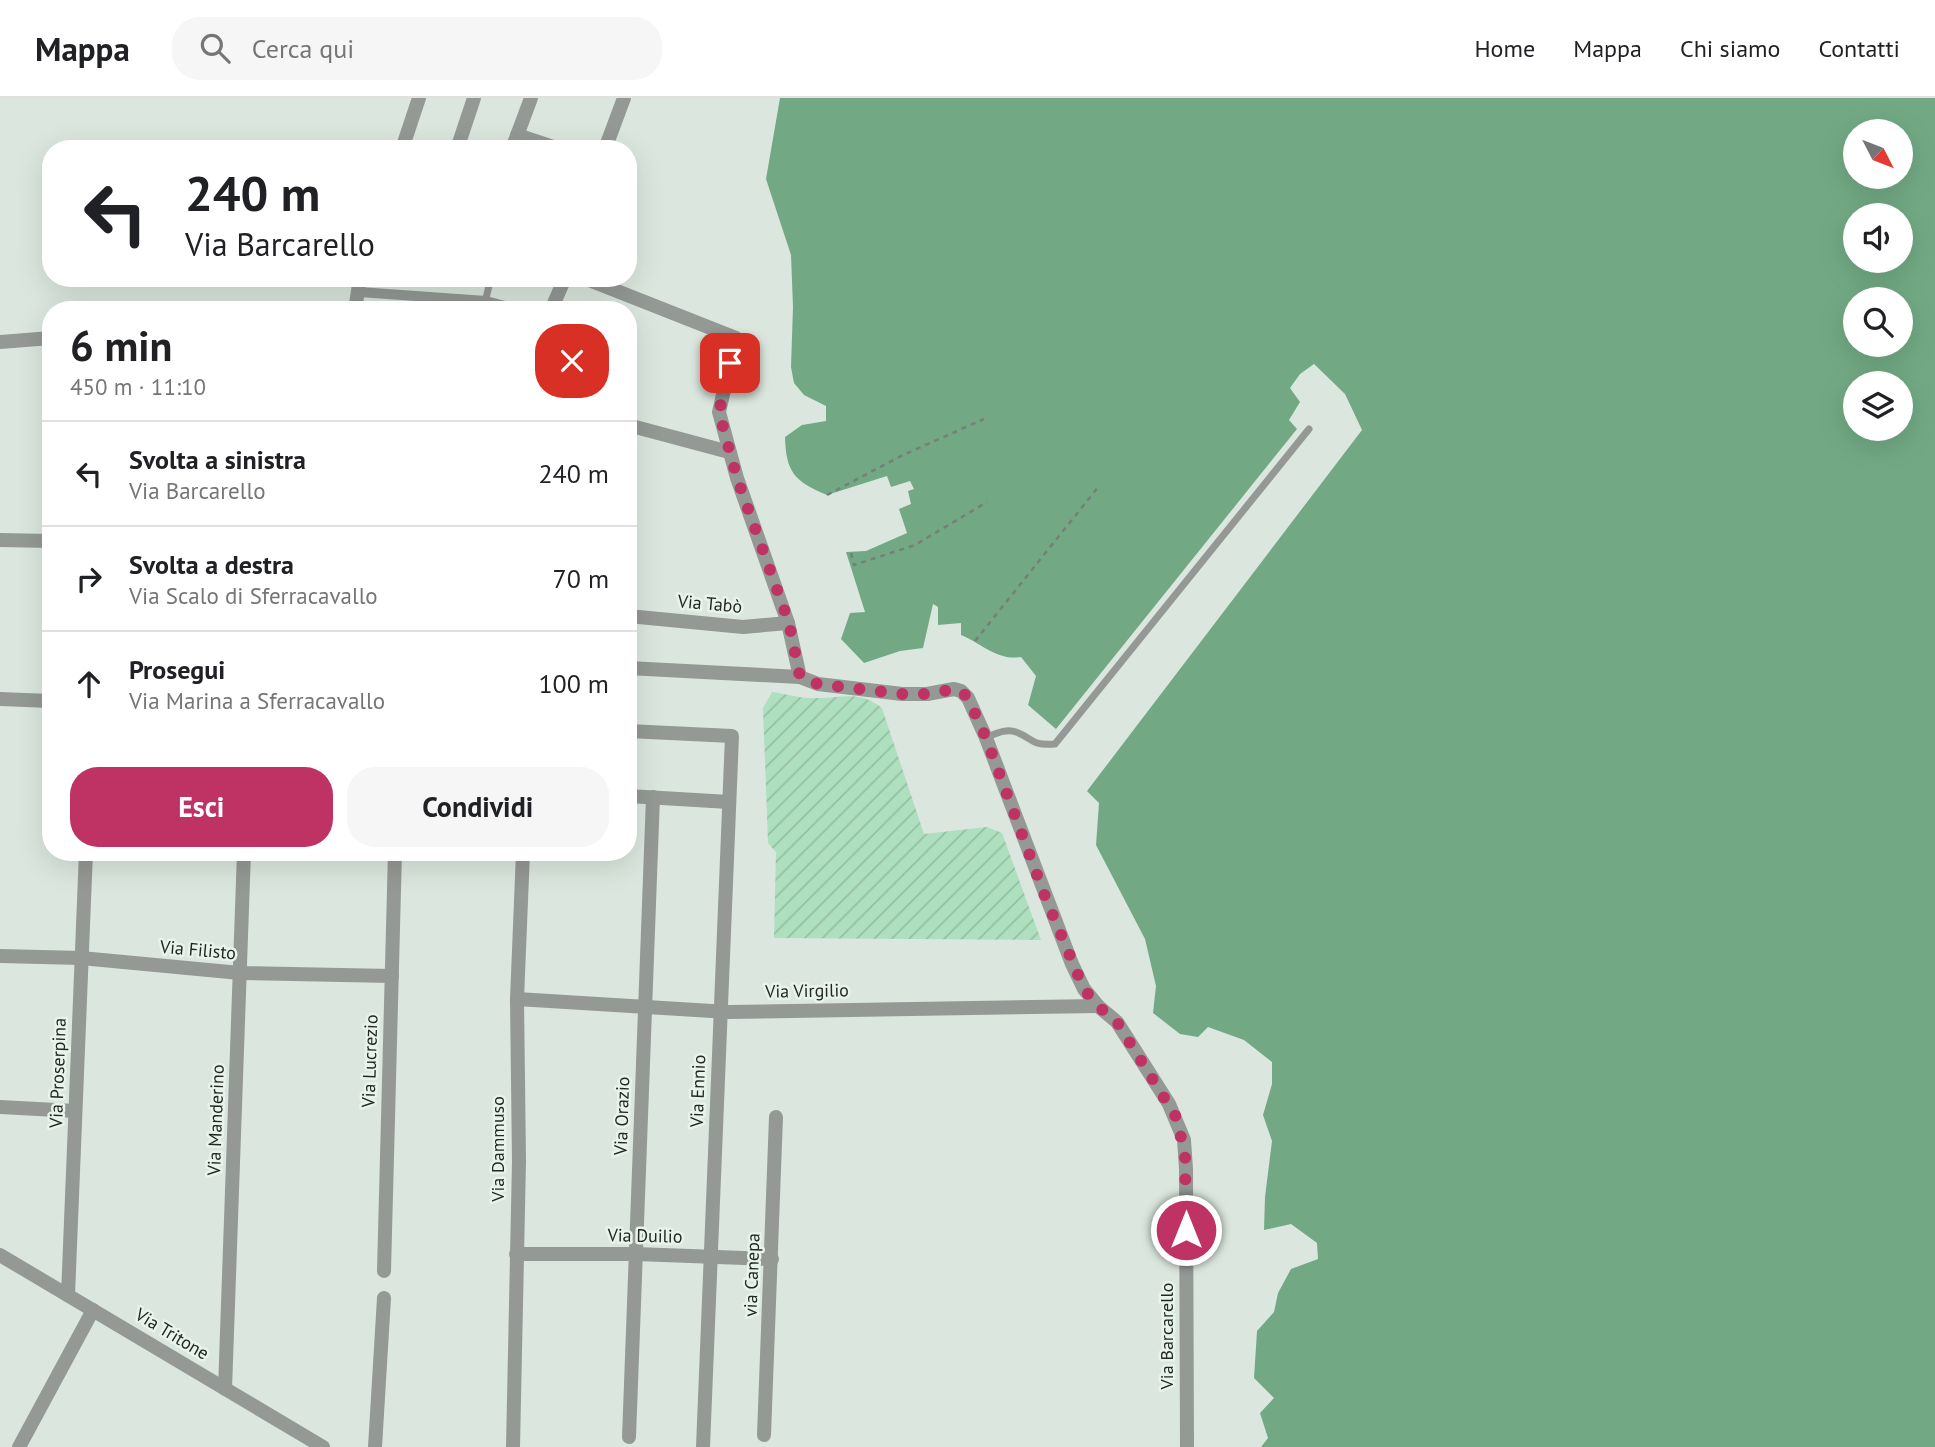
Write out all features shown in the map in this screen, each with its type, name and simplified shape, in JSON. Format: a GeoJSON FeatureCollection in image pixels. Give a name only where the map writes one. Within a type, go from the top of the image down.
{"type":"FeatureCollection","features":[{"type":"Feature","properties":{"kind":"street"},"geometry":{"type":"LineString","coordinates":[[405,140],[419,98]]}},
{"type":"Feature","properties":{"kind":"street"},"geometry":{"type":"LineString","coordinates":[[460,140],[474,98]]}},
{"type":"Feature","properties":{"kind":"street"},"geometry":{"type":"LineString","coordinates":[[515,140],[531,98]]}},
{"type":"Feature","properties":{"kind":"street"},"geometry":{"type":"LineString","coordinates":[[608,140],[624,98]]}},
{"type":"Feature","properties":{"kind":"street"},"geometry":{"type":"LineString","coordinates":[[372,287],[460,301]]}},
{"type":"Feature","properties":{"kind":"street"},"geometry":{"type":"LineString","coordinates":[[607,287],[736,338],[719,412],[729,452],[789,623],[800,677],[637,668]]}},
{"type":"Feature","properties":{"kind":"street"},"geometry":{"type":"LineString","coordinates":[[0,342],[42,339]]}},
{"type":"Feature","properties":{"kind":"street"},"geometry":{"type":"LineString","coordinates":[[637,427],[729,452]]}},
{"type":"Feature","properties":{"kind":"street"},"geometry":{"type":"LineString","coordinates":[[0,540],[42,541]]}},
{"type":"Feature","properties":{"kind":"street","name":"Via Tabò"},"geometry":{"type":"LineString","coordinates":[[637,616],[743,627],[789,623]]}},
{"type":"Feature","properties":{"kind":"street","name":"Via Barcarello"},"geometry":{"type":"LineString","coordinates":[[800,677],[825,685],[902,694],[928,694],[954,689],[961,691],[968,698],[1084,989],[1098,1006],[1117,1022],[1176,1117],[1184,1140],[1187,1447]]}},
{"type":"Feature","properties":{"kind":"street"},"geometry":{"type":"LineString","coordinates":[[0,699],[42,701]]}},
{"type":"Feature","properties":{"kind":"street","name":"Via Ennio"},"geometry":{"type":"LineString","coordinates":[[637,731],[732,736],[703,1447]]}},
{"type":"Feature","properties":{"kind":"street"},"geometry":{"type":"LineString","coordinates":[[637,796],[729,802]]}},
{"type":"Feature","properties":{"kind":"street","name":"Via Orazio"},"geometry":{"type":"LineString","coordinates":[[629,1437],[653,797]]}},
{"type":"Feature","properties":{"kind":"street","name":"Via Proserpina"},"geometry":{"type":"LineString","coordinates":[[68,1295],[86,861]]}},
{"type":"Feature","properties":{"kind":"street","name":"Via Manderino"},"geometry":{"type":"LineString","coordinates":[[225,1389],[244,861]]}},
{"type":"Feature","properties":{"kind":"street","name":"Via Lucrezio"},"geometry":{"type":"LineString","coordinates":[[384,1271],[395,861]]}},
{"type":"Feature","properties":{"kind":"street","name":"Via Dammuso"},"geometry":{"type":"LineString","coordinates":[[513,1447],[519,1161],[517,999],[523,861]]}},
{"type":"Feature","properties":{"kind":"street","name":"Via Filisto"},"geometry":{"type":"LineString","coordinates":[[0,956],[81,958],[240,973],[392,976]]}},
{"type":"Feature","properties":{"kind":"street","name":"Via Virgilio"},"geometry":{"type":"LineString","coordinates":[[517,999],[720,1011],[1098,1006]]}},
{"type":"Feature","properties":{"kind":"street"},"geometry":{"type":"LineString","coordinates":[[0,1107],[75,1111]]}},
{"type":"Feature","properties":{"kind":"street","name":"via Canepa"},"geometry":{"type":"LineString","coordinates":[[764,1435],[776,1117]]}},
{"type":"Feature","properties":{"kind":"street","name":"Via Duilio"},"geometry":{"type":"LineString","coordinates":[[516,1254],[636,1254],[772,1259]]}},
{"type":"Feature","properties":{"kind":"street","name":"Via Tritone"},"geometry":{"type":"LineString","coordinates":[[0,1255],[323,1447]]}},
{"type":"Feature","properties":{"kind":"street"},"geometry":{"type":"LineString","coordinates":[[375,1447],[384,1298]]}},
{"type":"Feature","properties":{"kind":"street"},"geometry":{"type":"LineString","coordinates":[[19,1447],[93,1310]]}},
{"type":"Feature","properties":{"kind":"lane"},"geometry":{"type":"LineString","coordinates":[[986,738],[1005,731],[1016,732],[1029,741],[1042,745],[1055,744],[1309,429]]}},
{"type":"Feature","properties":{"kind":"path"},"geometry":{"type":"LineString","coordinates":[[827,495],[903,455],[984,419]]}},
{"type":"Feature","properties":{"kind":"path"},"geometry":{"type":"LineString","coordinates":[[975,640],[1098,486]]}},
{"type":"Feature","properties":{"kind":"path"},"geometry":{"type":"LineString","coordinates":[[851,553],[853,565],[915,545],[987,502]]}},
{"type":"Feature","properties":{"kind":"shaded area"},"geometry":{"type":"Polygon","coordinates":[[[780,98],[1935,98],[1935,1447],[1261,1447],[1268,1438],[1260,1413],[1274,1398],[1254,1378],[1257,1331],[1274,1312],[1278,1293],[1291,1269],[1318,1259],[1317,1243],[1291,1224],[1264,1230],[1272,1141],[1263,1115],[1272,1084],[1272,1062],[1244,1040],[1208,1027],[1198,1037],[1180,1034],[1153,1013],[1156,986],[1145,939],[1096,845],[1099,803],[1087,791],[1362,430],[1345,394],[1314,364],[1300,374],[1290,388],[1300,402],[1289,420],[1297,429],[1056,729],[1028,705],[1036,676],[1021,657],[1012,658],[997,654],[961,635],[961,623],[938,625],[938,607],[933,604],[923,648],[900,651],[864,663],[841,639],[850,613],[865,612],[846,552],[866,551],[907,533],[899,509],[911,504],[908,491],[914,489],[910,481],[891,487],[887,476],[827,495],[799,480],[790,467],[785,437],[802,425],[826,421],[826,406],[804,395],[794,383],[791,367],[791,255],[766,179],[780,98]]]}},
{"type":"Feature","properties":{"kind":"shaded area"},"geometry":{"type":"Polygon","coordinates":[[[772,692],[811,698],[858,697],[874,702],[882,708],[924,834],[987,827],[1002,833],[1041,940],[774,938],[776,852],[768,843],[763,708],[772,692]]]}},
{"type":"Feature","properties":{"kind":"route"},"geometry":{"type":"LineString","coordinates":[[730,363],[719,412],[737,478],[789,623],[800,677],[818,684],[902,694],[928,694],[954,689],[961,691],[968,698],[1084,989],[1098,1006],[1110,1013],[1117,1022],[1176,1117],[1184,1140],[1186,1230]]}}]}
